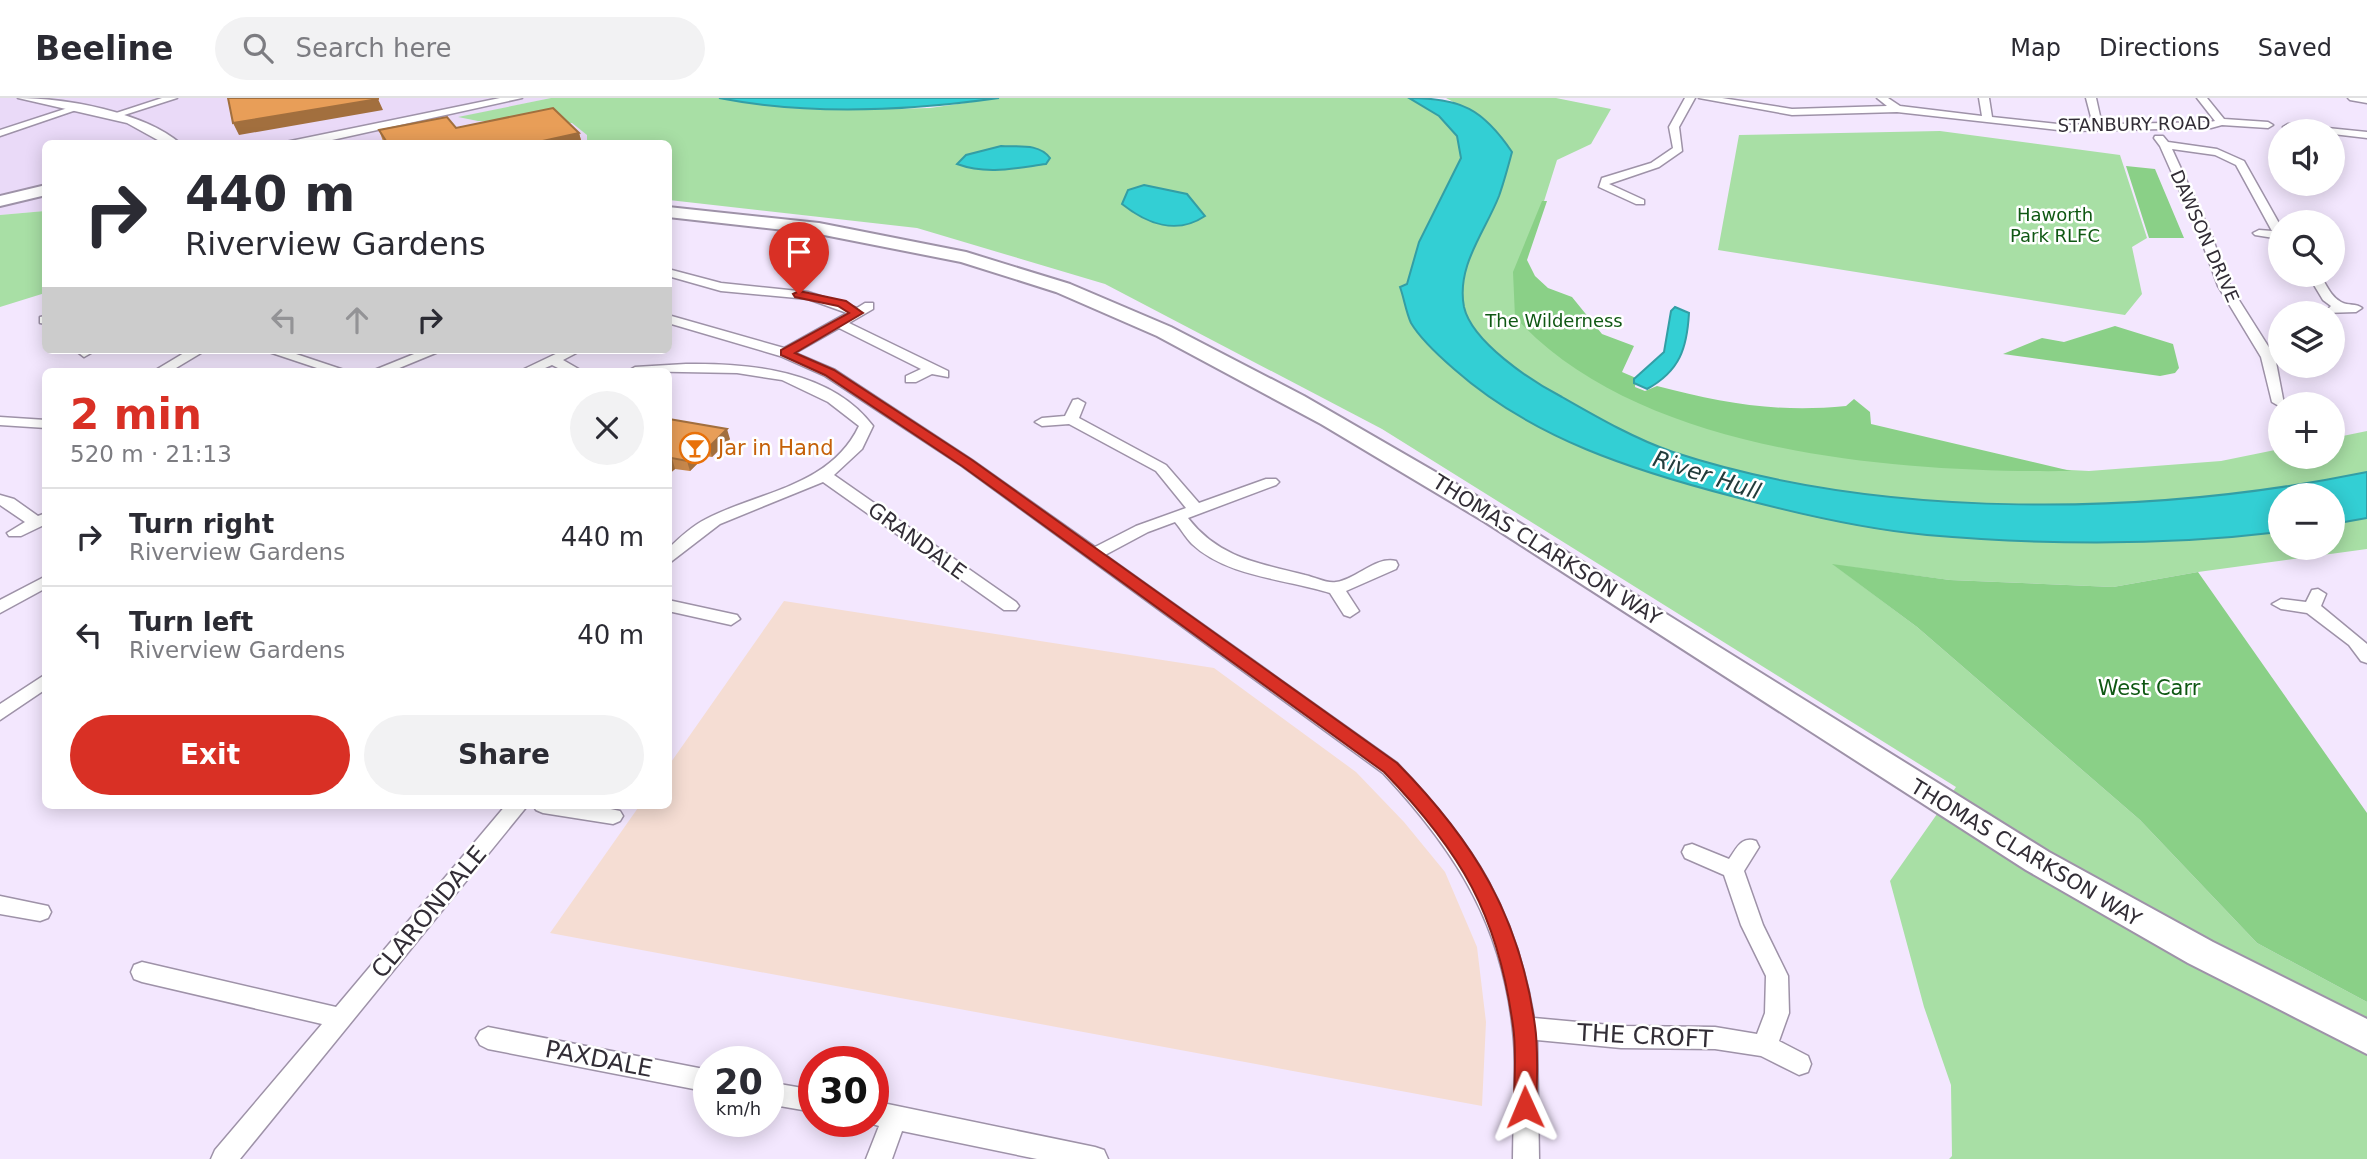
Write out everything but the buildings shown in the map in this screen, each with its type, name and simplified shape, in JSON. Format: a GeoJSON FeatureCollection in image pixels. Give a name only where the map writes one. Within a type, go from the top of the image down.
{"type":"FeatureCollection","features":[{"type":"Feature","properties":{"kind":"highway"},"geometry":{"type":"LineString","coordinates":[[0,203],[42,191]]}},
{"type":"Feature","properties":{"kind":"highway"},"geometry":{"type":"LineString","coordinates":[[0,203],[42,199]]}},
{"type":"Feature","properties":{"kind":"highway","name":"THOMAS CLARKSON WAY"},"geometry":{"type":"LineString","coordinates":[[672,212],[795,223],[935,249],[1065,289],[1166,332],[1325,416],[1493,516],[1652,614],[1932,797],[2042,864],[2244,978],[2367,1037]]}},
{"type":"Feature","properties":{"kind":"street"},"geometry":{"type":"LineString","coordinates":[[24,98],[115,116],[152,138]]}},
{"type":"Feature","properties":{"kind":"street"},"geometry":{"type":"LineString","coordinates":[[115,116],[172,98]]}},
{"type":"Feature","properties":{"kind":"street"},"geometry":{"type":"LineString","coordinates":[[307,140],[516,98]]}},
{"type":"Feature","properties":{"kind":"street"},"geometry":{"type":"LineString","coordinates":[[1642,205],[1603,185],[1606,180],[1655,165],[1678,149],[1674,127],[1687,112],[1690,98]]}},
{"type":"Feature","properties":{"kind":"street","name":"STANBURY ROAD"},"geometry":{"type":"LineString","coordinates":[[1704,98],[1751,102],[1792,112],[1897,109],[2067,128],[2211,125],[2221,121],[2268,125]]}},
{"type":"Feature","properties":{"kind":"street"},"geometry":{"type":"LineString","coordinates":[[1882,98],[1897,109]]}},
{"type":"Feature","properties":{"kind":"street"},"geometry":{"type":"LineString","coordinates":[[1984,98],[1987,117]]}},
{"type":"Feature","properties":{"kind":"street"},"geometry":{"type":"LineString","coordinates":[[2091,98],[2096,117],[2114,127]]}},
{"type":"Feature","properties":{"kind":"street","name":"STANBURY ROAD"},"geometry":{"type":"LineString","coordinates":[[2202,98],[2221,121]]}},
{"type":"Feature","properties":{"kind":"street"},"geometry":{"type":"LineString","coordinates":[[2353,98],[2367,100]]}},
{"type":"Feature","properties":{"kind":"street"},"geometry":{"type":"LineString","coordinates":[[0,133],[77,108]]}},
{"type":"Feature","properties":{"kind":"street"},"geometry":{"type":"LineString","coordinates":[[2141,127],[2158,137],[2165,145],[2217,152],[2240,163],[2268,214]]}},
{"type":"Feature","properties":{"kind":"street"},"geometry":{"type":"LineString","coordinates":[[2345,132],[2367,135]]}},
{"type":"Feature","properties":{"kind":"street"},"geometry":{"type":"LineString","coordinates":[[319,140],[332,136]]}},
{"type":"Feature","properties":{"kind":"street","name":"DAWSON DRIVE"},"geometry":{"type":"LineString","coordinates":[[2165,145],[2205,234],[2224,286],[2267,357],[2276,392]]}},
{"type":"Feature","properties":{"kind":"street"},"geometry":{"type":"LineString","coordinates":[[1655,165],[1671,172]]}},
{"type":"Feature","properties":{"kind":"street"},"geometry":{"type":"LineString","coordinates":[[2259,233],[2268,234]]}},
{"type":"Feature","properties":{"kind":"street"},"geometry":{"type":"LineString","coordinates":[[672,273],[718,287],[819,297],[863,309],[841,324],[785,353]]}},
{"type":"Feature","properties":{"kind":"street"},"geometry":{"type":"LineString","coordinates":[[2345,308],[2356,308]]}},
{"type":"Feature","properties":{"kind":"street"},"geometry":{"type":"LineString","coordinates":[[672,320],[785,353],[830,373],[897,415],[1391,768],[1432,810],[1464,853],[1490,900],[1509,948],[1525,1028],[1526,1159]]}},
{"type":"Feature","properties":{"kind":"street"},"geometry":{"type":"LineString","coordinates":[[841,324],[937,372],[911,379]]}},
{"type":"Feature","properties":{"kind":"street"},"geometry":{"type":"LineString","coordinates":[[166,368],[192,354]]}},
{"type":"Feature","properties":{"kind":"street"},"geometry":{"type":"LineString","coordinates":[[283,354],[330,368]]}},
{"type":"Feature","properties":{"kind":"street"},"geometry":{"type":"LineString","coordinates":[[387,368],[425,354]]}},
{"type":"Feature","properties":{"kind":"street"},"geometry":{"type":"LineString","coordinates":[[534,368],[566,354]]}},
{"type":"Feature","properties":{"kind":"street"},"geometry":{"type":"LineString","coordinates":[[552,360],[569,368]]}},
{"type":"Feature","properties":{"kind":"street"},"geometry":{"type":"LineString","coordinates":[[672,370],[745,368],[799,380],[857,415],[866,426],[862,438],[825,476],[713,522],[688,537],[672,555]]}},
{"type":"Feature","properties":{"kind":"street"},"geometry":{"type":"LineString","coordinates":[[1071,421],[1078,403]]}},
{"type":"Feature","properties":{"kind":"street"},"geometry":{"type":"LineString","coordinates":[[0,421],[42,424]]}},
{"type":"Feature","properties":{"kind":"street"},"geometry":{"type":"LineString","coordinates":[[1042,422],[1071,421],[1161,468],[1195,508]]}},
{"type":"Feature","properties":{"kind":"street","name":"GRANDALE"},"geometry":{"type":"LineString","coordinates":[[825,476],[1010,606]]}},
{"type":"Feature","properties":{"kind":"street"},"geometry":{"type":"LineString","coordinates":[[1092,555],[1142,529],[1271,482]]}},
{"type":"Feature","properties":{"kind":"street"},"geometry":{"type":"LineString","coordinates":[[0,500],[41,520]]}},
{"type":"Feature","properties":{"kind":"street"},"geometry":{"type":"LineString","coordinates":[[1180,517],[1199,542],[1232,562],[1308,579],[1336,589],[1350,611]]}},
{"type":"Feature","properties":{"kind":"street"},"geometry":{"type":"LineString","coordinates":[[15,533],[41,520]]}},
{"type":"Feature","properties":{"kind":"street"},"geometry":{"type":"LineString","coordinates":[[1336,589],[1390,565]]}},
{"type":"Feature","properties":{"kind":"street"},"geometry":{"type":"LineString","coordinates":[[0,607],[42,583]]}},
{"type":"Feature","properties":{"kind":"street"},"geometry":{"type":"LineString","coordinates":[[2281,604],[2316,601],[2367,657]]}},
{"type":"Feature","properties":{"kind":"street"},"geometry":{"type":"LineString","coordinates":[[672,606],[731,619]]}},
{"type":"Feature","properties":{"kind":"street"},"geometry":{"type":"LineString","coordinates":[[0,713],[42,683]]}},
{"type":"Feature","properties":{"kind":"street","name":"CLARONDALE"},"geometry":{"type":"LineString","coordinates":[[224,1159],[515,809]]}},
{"type":"Feature","properties":{"kind":"street"},"geometry":{"type":"LineString","coordinates":[[568,809],[613,816]]}},
{"type":"Feature","properties":{"kind":"street"},"geometry":{"type":"LineString","coordinates":[[1733,870],[1749,847]]}},
{"type":"Feature","properties":{"kind":"street"},"geometry":{"type":"LineString","coordinates":[[1692,852],[1733,870],[1752,925],[1777,976],[1777,1013],[1765,1046]]}},
{"type":"Feature","properties":{"kind":"street"},"geometry":{"type":"LineString","coordinates":[[0,905],[40,912]]}},
{"type":"Feature","properties":{"kind":"street"},"geometry":{"type":"LineString","coordinates":[[142,972],[341,1018]]}},
{"type":"Feature","properties":{"kind":"street","name":"THE CROFT"},"geometry":{"type":"LineString","coordinates":[[1525,1028],[1621,1037],[1715,1038],[1765,1046],[1799,1064]]}},
{"type":"Feature","properties":{"kind":"street","name":"PAXDALE"},"geometry":{"type":"LineString","coordinates":[[488,1038],[693,1078]]}},
{"type":"Feature","properties":{"kind":"street"},"geometry":{"type":"LineString","coordinates":[[889,1116],[1095,1159]]}},
{"type":"Feature","properties":{"kind":"street"},"geometry":{"type":"LineString","coordinates":[[879,1159],[882,1137]]}},
{"type":"Feature","properties":{"kind":"shaded area"},"geometry":{"type":"Polygon","coordinates":[[[0,98],[551,98],[461,117],[572,123],[588,135],[587,140],[42,140],[42,211],[0,215],[0,98]]]}},
{"type":"Feature","properties":{"kind":"shaded area"},"geometry":{"type":"Polygon","coordinates":[[[784,601],[1214,668],[1356,772],[1404,822],[1445,872],[1477,947],[1486,1022],[1482,1106],[550,933],[637,809],[672,809],[672,761],[784,601]]]}},
{"type":"Feature","properties":{"kind":"green space"},"geometry":{"type":"Polygon","coordinates":[[[551,98],[719,98],[841,110],[930,108],[999,98],[1409,98],[1439,116],[1457,136],[1461,158],[1419,242],[1407,284],[1400,287],[1412,323],[1436,353],[1485,394],[1553,434],[1626,464],[1702,488],[1809,515],[1903,532],[2060,542],[2148,542],[2268,533],[2268,560],[2286,560],[2113,587],[1950,580],[1834,565],[1917,627],[2140,820],[2257,943],[2367,1002],[2367,1159],[1949,1159],[1952,1156],[1951,1085],[1924,1007],[1890,881],[1956,787],[1382,429],[1105,284],[917,228],[672,200],[672,140],[587,140],[587,135],[572,123],[478,121],[458,117],[551,98]]]}},
{"type":"Feature","properties":{"kind":"green space"},"geometry":{"type":"Polygon","coordinates":[[[1446,98],[1556,98],[1611,109],[1591,144],[1557,160],[1523,268],[1614,383],[1717,428],[1934,463],[2089,471],[2221,461],[2268,451],[2268,469],[2345,469],[2345,436],[2367,431],[2367,472],[2306,483],[2268,483],[2268,489],[2197,497],[2108,503],[2019,504],[1929,500],[1840,490],[1755,474],[1659,447],[1616,427],[1535,381],[1505,360],[1478,334],[1469,321],[1464,307],[1465,271],[1479,229],[1512,153],[1485,119],[1446,98]]]}},
{"type":"Feature","properties":{"kind":"green space","name":"Haworth Park RLFC"},"geometry":{"type":"Polygon","coordinates":[[[1940,131],[2120,155],[2147,238],[2132,247],[2142,294],[2125,315],[1718,250],[1739,135],[1940,131]]]}},
{"type":"Feature","properties":{"kind":"green space"},"geometry":{"type":"Polygon","coordinates":[[[2126,166],[2155,169],[2184,238],[2149,238],[2126,166]]]}},
{"type":"Feature","properties":{"kind":"green space","name":"The Wilderness"},"geometry":{"type":"Polygon","coordinates":[[[1542,201],[1547,201],[1527,260],[1535,276],[1548,288],[1572,297],[1602,334],[1634,346],[1622,372],[1636,378],[1635,387],[1645,391],[1657,386],[1727,402],[1773,407],[1846,406],[1854,399],[1870,412],[1871,424],[2071,471],[1928,467],[1851,459],[1774,446],[1699,426],[1630,399],[1567,363],[1515,317],[1513,272],[1542,201]]]}},
{"type":"Feature","properties":{"kind":"green space"},"geometry":{"type":"Polygon","coordinates":[[[42,211],[42,294],[0,307],[0,215],[42,211]]]}},
{"type":"Feature","properties":{"kind":"green space"},"geometry":{"type":"Polygon","coordinates":[[[2115,326],[2173,344],[2179,368],[2175,373],[2160,376],[2003,354],[2042,338],[2064,342],[2115,326]]]}},
{"type":"Feature","properties":{"kind":"green space"},"geometry":{"type":"Polygon","coordinates":[[[2367,518],[2367,549],[2345,552],[2345,522],[2367,518]]]}},
{"type":"Feature","properties":{"kind":"green space","name":"West Carr"},"geometry":{"type":"Polygon","coordinates":[[[1832,564],[1950,580],[2113,587],[2198,572],[2367,813],[2367,1002],[2257,943],[2140,820],[1917,627],[1832,564]]]}},
{"type":"Feature","properties":{"kind":"water"},"geometry":{"type":"Polygon","coordinates":[[[719,98],[999,98],[859,110],[754,104],[719,98]]]}},
{"type":"Feature","properties":{"kind":"water","name":"River Hull"},"geometry":{"type":"Polygon","coordinates":[[[1409,98],[1443,100],[1469,109],[1491,125],[1512,152],[1499,196],[1473,250],[1464,277],[1464,307],[1469,320],[1490,347],[1519,371],[1602,420],[1673,452],[1755,474],[1840,490],[1929,500],[2019,504],[2109,503],[2268,489],[2268,533],[2148,542],[2060,542],[1903,532],[1854,525],[1697,487],[1623,464],[1551,433],[1485,394],[1436,353],[1411,323],[1400,287],[1407,284],[1419,242],[1461,158],[1457,136],[1439,116],[1409,98]]]}},
{"type":"Feature","properties":{"kind":"water"},"geometry":{"type":"Polygon","coordinates":[[[1001,146],[1034,148],[1050,158],[1046,164],[1002,170],[957,164],[966,155],[1001,146]]]}},
{"type":"Feature","properties":{"kind":"water"},"geometry":{"type":"Polygon","coordinates":[[[1144,185],[1187,194],[1205,216],[1194,222],[1173,226],[1162,225],[1142,217],[1122,204],[1128,190],[1144,185]]]}},
{"type":"Feature","properties":{"kind":"water"},"geometry":{"type":"Polygon","coordinates":[[[1675,307],[1689,313],[1684,348],[1667,374],[1647,389],[1634,383],[1634,379],[1664,352],[1671,311],[1675,307]]]}},
{"type":"Feature","properties":{"kind":"water"},"geometry":{"type":"Polygon","coordinates":[[[2367,472],[2367,518],[2345,522],[2345,483],[2306,483],[2367,472]]]}},
{"type":"Feature","properties":{"kind":"place","name":"Jar in Hand"},"geometry":{"type":"Point","coordinates":[695,448]}},
{"type":"Feature","properties":{"kind":"route"},"geometry":{"type":"LineString","coordinates":[[799,294],[842,304],[857,313],[785,353],[830,373],[967,463],[1391,768],[1432,810],[1464,853],[1490,900],[1509,948],[1525,1028],[1525,1107]]}}]}
